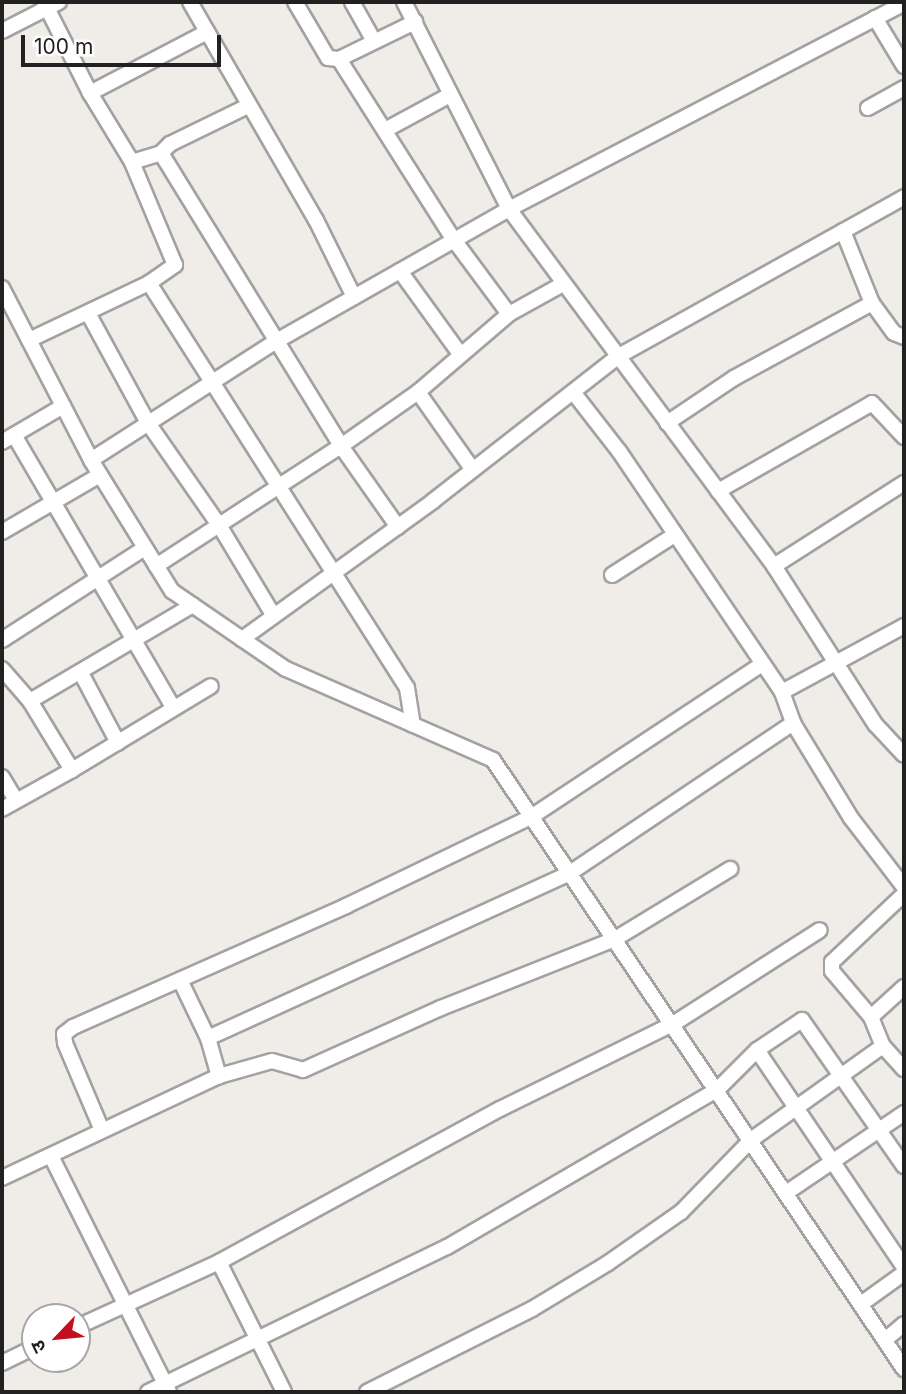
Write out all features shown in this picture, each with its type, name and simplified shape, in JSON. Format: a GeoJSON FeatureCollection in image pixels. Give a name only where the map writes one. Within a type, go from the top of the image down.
{"type":"FeatureCollection","features":[{"type":"Feature","properties":{"kind":"street"},"geometry":{"type":"LineString","coordinates":[[190,2],[246,107],[316,220],[354,297]]}},
{"type":"Feature","properties":{"kind":"street"},"geometry":{"type":"LineString","coordinates":[[295,2],[328,58],[339,59],[415,22]]}},
{"type":"Feature","properties":{"kind":"street"},"geometry":{"type":"LineString","coordinates":[[352,2],[374,41]]}},
{"type":"Feature","properties":{"kind":"street"},"geometry":{"type":"LineString","coordinates":[[404,2],[509,209],[774,566],[875,724],[904,755]]}},
{"type":"Feature","properties":{"kind":"street"},"geometry":{"type":"LineString","coordinates":[[91,460],[275,342],[509,209],[904,3]]}},
{"type":"Feature","properties":{"kind":"street"},"geometry":{"type":"LineString","coordinates":[[3,26],[50,4],[90,93],[132,162],[175,259],[175,265],[149,284],[29,340]]}},
{"type":"Feature","properties":{"kind":"street"},"geometry":{"type":"LineString","coordinates":[[875,18],[904,66]]}},
{"type":"Feature","properties":{"kind":"street"},"geometry":{"type":"LineString","coordinates":[[90,93],[206,32]]}},
{"type":"Feature","properties":{"kind":"street"},"geometry":{"type":"LineString","coordinates":[[339,59],[387,129],[454,240],[509,314]]}},
{"type":"Feature","properties":{"kind":"street"},"geometry":{"type":"LineString","coordinates":[[868,108],[904,88]]}},
{"type":"Feature","properties":{"kind":"street"},"geometry":{"type":"LineString","coordinates":[[387,129],[450,95]]}},
{"type":"Feature","properties":{"kind":"street"},"geometry":{"type":"LineString","coordinates":[[132,162],[161,153],[170,144],[246,107]]}},
{"type":"Feature","properties":{"kind":"street"},"geometry":{"type":"LineString","coordinates":[[161,153],[275,342],[341,446],[398,527]]}},
{"type":"Feature","properties":{"kind":"street"},"geometry":{"type":"LineString","coordinates":[[242,639],[398,527],[617,357],[904,197]]}},
{"type":"Feature","properties":{"kind":"street"},"geometry":{"type":"LineString","coordinates":[[843,231],[872,303],[894,333],[904,337]]}},
{"type":"Feature","properties":{"kind":"street"},"geometry":{"type":"LineString","coordinates":[[400,271],[460,354]]}},
{"type":"Feature","properties":{"kind":"street"},"geometry":{"type":"LineString","coordinates":[[149,284],[210,384],[335,572],[407,688],[413,725]]}},
{"type":"Feature","properties":{"kind":"street"},"geometry":{"type":"LineString","coordinates":[[156,566],[341,446],[418,392],[509,314],[563,284]]}},
{"type":"Feature","properties":{"kind":"street"},"geometry":{"type":"LineString","coordinates":[[2,288],[91,460],[172,591],[286,668],[493,760],[904,1369]]}},
{"type":"Feature","properties":{"kind":"street"},"geometry":{"type":"LineString","coordinates":[[667,423],[734,378],[872,303]]}},
{"type":"Feature","properties":{"kind":"street"},"geometry":{"type":"LineString","coordinates":[[89,313],[148,423],[219,525],[274,616]]}},
{"type":"Feature","properties":{"kind":"street"},"geometry":{"type":"LineString","coordinates":[[418,392],[473,470]]}},
{"type":"Feature","properties":{"kind":"street"},"geometry":{"type":"LineString","coordinates":[[573,392],[619,451],[673,536],[782,692],[793,723],[851,818],[904,887]]}},
{"type":"Feature","properties":{"kind":"street"},"geometry":{"type":"LineString","coordinates":[[718,491],[872,403],[904,434]]}},
{"type":"Feature","properties":{"kind":"street"},"geometry":{"type":"LineString","coordinates":[[63,406],[8,439],[52,501],[173,707]]}},
{"type":"Feature","properties":{"kind":"street"},"geometry":{"type":"LineString","coordinates":[[2,532],[100,475]]}},
{"type":"Feature","properties":{"kind":"street"},"geometry":{"type":"LineString","coordinates":[[774,566],[904,483]]}},
{"type":"Feature","properties":{"kind":"street"},"geometry":{"type":"LineString","coordinates":[[612,575],[673,536]]}},
{"type":"Feature","properties":{"kind":"street"},"geometry":{"type":"LineString","coordinates":[[2,640],[145,548]]}},
{"type":"Feature","properties":{"kind":"street"},"geometry":{"type":"LineString","coordinates":[[30,701],[193,606]]}},
{"type":"Feature","properties":{"kind":"street"},"geometry":{"type":"LineString","coordinates":[[782,692],[904,626]]}},
{"type":"Feature","properties":{"kind":"street"},"geometry":{"type":"LineString","coordinates":[[101,1128],[64,1034],[181,982],[531,817],[762,664]]}},
{"type":"Feature","properties":{"kind":"street"},"geometry":{"type":"LineString","coordinates":[[2,668],[30,701],[72,770]]}},
{"type":"Feature","properties":{"kind":"street"},"geometry":{"type":"LineString","coordinates":[[80,673],[118,743]]}},
{"type":"Feature","properties":{"kind":"street"},"geometry":{"type":"LineString","coordinates":[[2,809],[211,686]]}},
{"type":"Feature","properties":{"kind":"street"},"geometry":{"type":"LineString","coordinates":[[208,1038],[570,873],[793,723]]}},
{"type":"Feature","properties":{"kind":"street"},"geometry":{"type":"LineString","coordinates":[[2,777],[16,800]]}},
{"type":"Feature","properties":{"kind":"street"},"geometry":{"type":"LineString","coordinates":[[2,1178],[51,1156],[101,1128],[219,1076],[272,1061],[303,1070],[442,1007],[615,939],[730,869]]}},
{"type":"Feature","properties":{"kind":"street"},"geometry":{"type":"LineString","coordinates":[[904,894],[832,962],[832,971],[871,1017],[883,1046],[904,1069]]}},
{"type":"Feature","properties":{"kind":"street"},"geometry":{"type":"LineString","coordinates":[[91,1320],[219,1262],[500,1108],[673,1024],[820,930]]}},
{"type":"Feature","properties":{"kind":"street"},"geometry":{"type":"LineString","coordinates":[[181,982],[208,1038],[219,1076]]}},
{"type":"Feature","properties":{"kind":"street"},"geometry":{"type":"LineString","coordinates":[[871,1017],[904,987]]}},
{"type":"Feature","properties":{"kind":"street"},"geometry":{"type":"LineString","coordinates":[[148,1392],[167,1388],[258,1338],[447,1247],[717,1090],[757,1050],[802,1020],[904,1166]]}},
{"type":"Feature","properties":{"kind":"street"},"geometry":{"type":"LineString","coordinates":[[367,1392],[532,1309],[608,1263],[681,1212],[751,1140],[883,1046]]}},
{"type":"Feature","properties":{"kind":"street"},"geometry":{"type":"LineString","coordinates":[[757,1050],[904,1268]]}},
{"type":"Feature","properties":{"kind":"street"},"geometry":{"type":"LineString","coordinates":[[786,1193],[904,1113]]}},
{"type":"Feature","properties":{"kind":"street"},"geometry":{"type":"LineString","coordinates":[[51,1156],[167,1388]]}},
{"type":"Feature","properties":{"kind":"street"},"geometry":{"type":"LineString","coordinates":[[219,1262],[284,1392]]}},
{"type":"Feature","properties":{"kind":"street"},"geometry":{"type":"LineString","coordinates":[[861,1304],[904,1273]]}},
{"type":"Feature","properties":{"kind":"street"},"geometry":{"type":"LineString","coordinates":[[885,1340],[904,1324]]}},
{"type":"Feature","properties":{"kind":"street"},"geometry":{"type":"LineString","coordinates":[[2,1363],[21,1354]]}}]}
